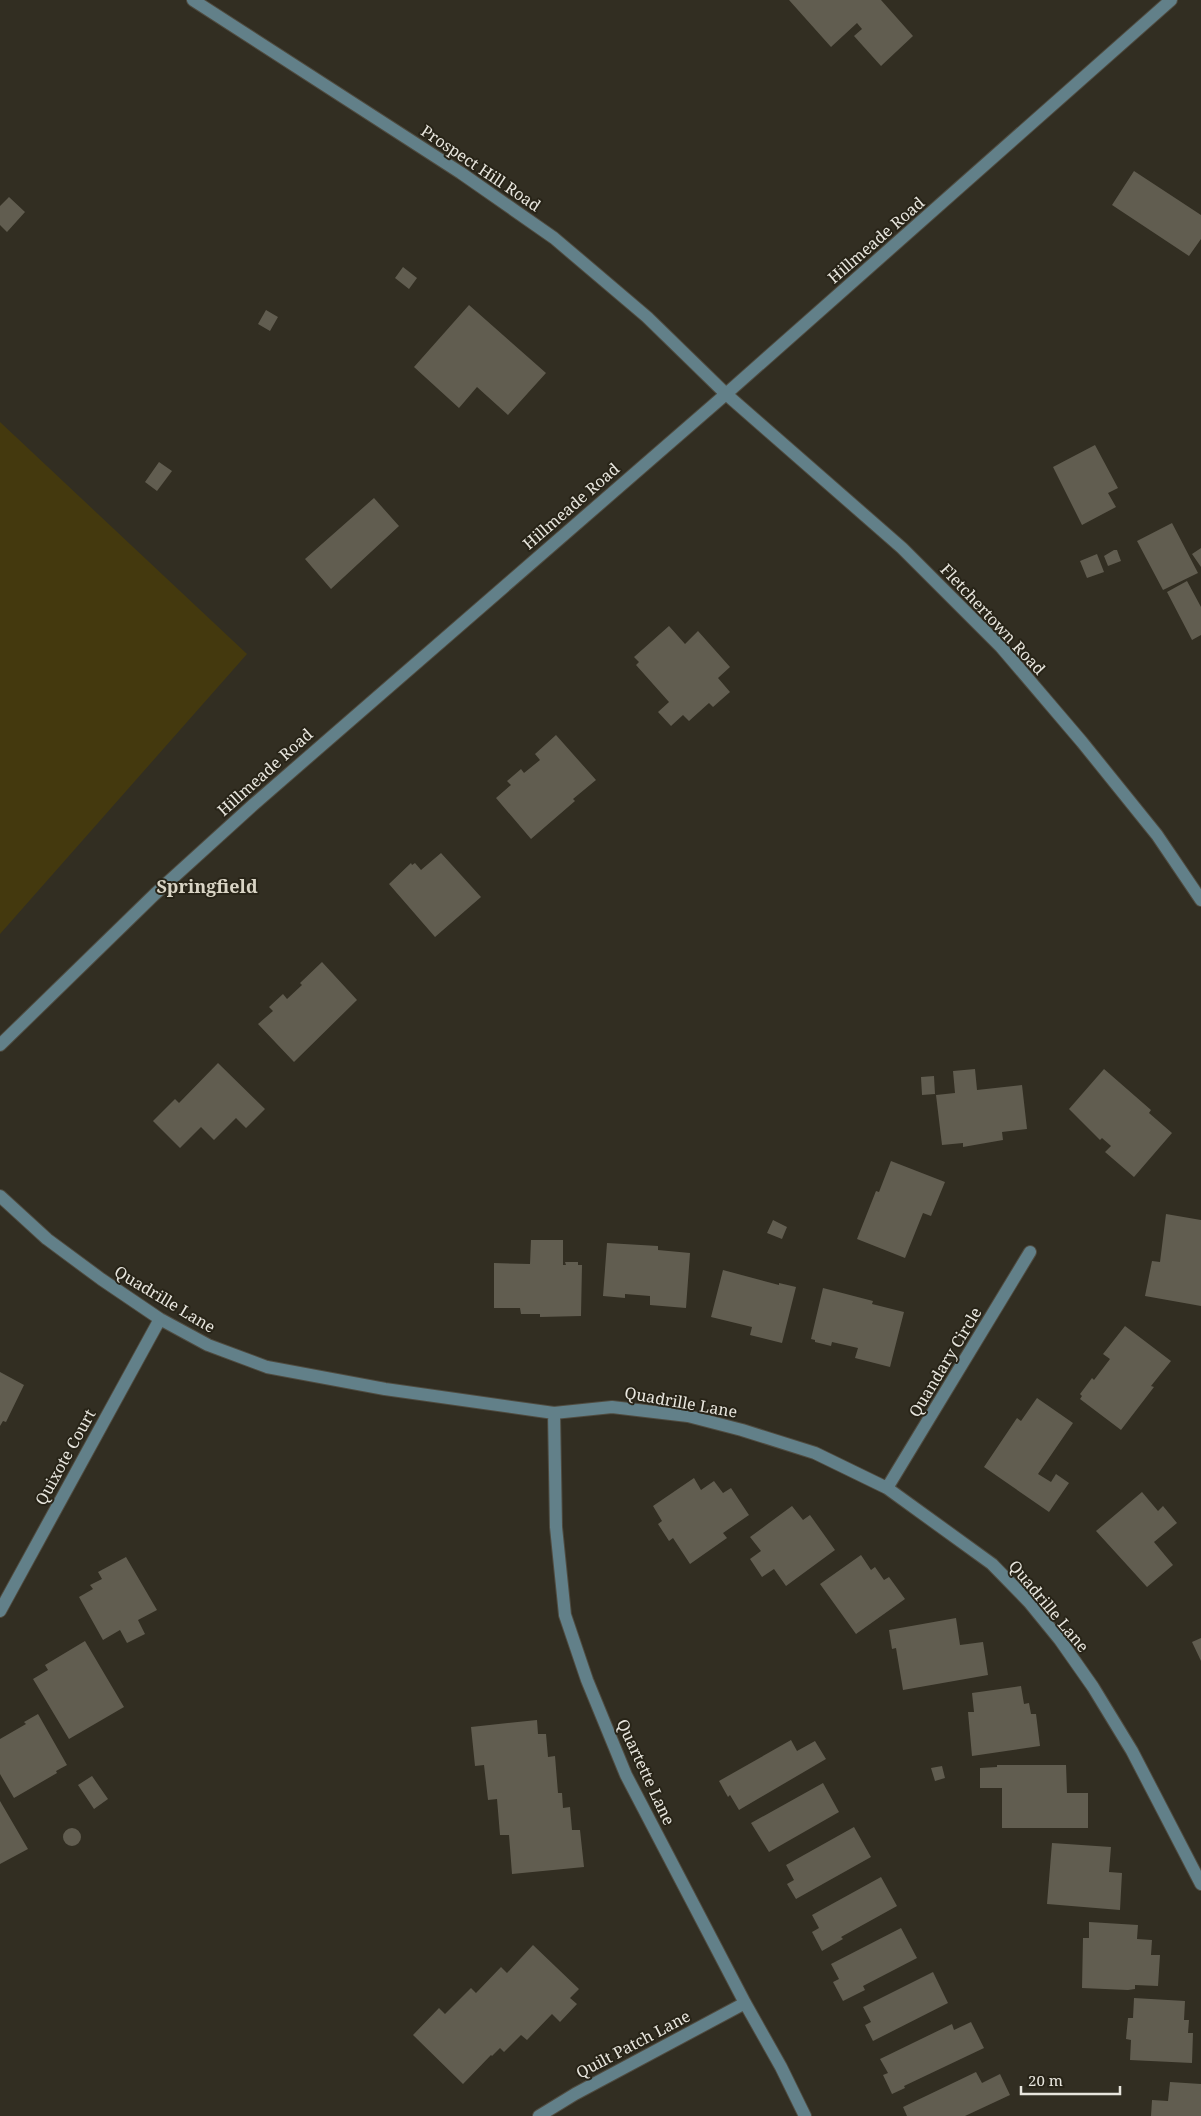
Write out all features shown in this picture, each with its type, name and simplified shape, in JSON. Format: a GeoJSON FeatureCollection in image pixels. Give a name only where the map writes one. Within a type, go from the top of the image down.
{"type":"FeatureCollection","features":[{"type":"Feature","properties":{"kind":"street","name":"Prospect Hill Road"},"geometry":{"type":"LineString","coordinates":[[193,0],[461,173],[554,238],[647,317],[726,394]]}},
{"type":"Feature","properties":{"kind":"street","name":"Hillmeade Road"},"geometry":{"type":"LineString","coordinates":[[0,1045],[155,894],[253,805],[726,394],[1171,0]]}},
{"type":"Feature","properties":{"kind":"street","name":"Fletchertown Road"},"geometry":{"type":"LineString","coordinates":[[726,394],[902,548],[1001,647],[1082,742],[1157,835],[1201,900]]}},
{"type":"Feature","properties":{"kind":"street","name":"Quadrille Lane"},"geometry":{"type":"LineString","coordinates":[[0,1196],[47,1239],[160,1319],[208,1345],[266,1367],[385,1389],[554,1413],[612,1407],[688,1416],[742,1430],[815,1454],[887,1488],[992,1564],[1029,1602],[1060,1640],[1094,1687],[1132,1751],[1201,1884]]}},
{"type":"Feature","properties":{"kind":"street","name":"Quandary Circle"},"geometry":{"type":"LineString","coordinates":[[887,1488],[1030,1252]]}},
{"type":"Feature","properties":{"kind":"street","name":"Quixote Court"},"geometry":{"type":"LineString","coordinates":[[0,1611],[160,1319]]}},
{"type":"Feature","properties":{"kind":"street","name":"Quartette Lane"},"geometry":{"type":"LineString","coordinates":[[554,1413],[556,1527],[565,1615],[587,1680],[626,1775],[745,2003],[781,2067],[805,2116]]}},
{"type":"Feature","properties":{"kind":"street","name":"Quilt Patch Lane"},"geometry":{"type":"LineString","coordinates":[[539,2116],[575,2094],[745,2003]]}},
{"type":"Feature","properties":{"kind":"shaded area"},"geometry":{"type":"Polygon","coordinates":[[[0,422],[247,654],[0,934],[0,422]]]}},
{"type":"Feature","properties":{"kind":"building"},"geometry":{"type":"Polygon","coordinates":[[[789,0],[881,0],[913,36],[881,66],[854,36],[862,29],[857,23],[831,47],[789,0]]]}},
{"type":"Feature","properties":{"kind":"building"},"geometry":{"type":"Polygon","coordinates":[[[1134,171],[1201,215],[1201,239],[1189,256],[1112,205],[1134,171]]]}},
{"type":"Feature","properties":{"kind":"building"},"geometry":{"type":"Polygon","coordinates":[[[9,197],[25,212],[7,232],[0,225],[0,206],[9,197]]]}},
{"type":"Feature","properties":{"kind":"building"},"geometry":{"type":"Polygon","coordinates":[[[403,267],[417,278],[409,289],[395,278],[403,267]]]}},
{"type":"Feature","properties":{"kind":"building"},"geometry":{"type":"Polygon","coordinates":[[[469,305],[546,373],[508,415],[477,387],[459,408],[414,367],[469,305]]]}},
{"type":"Feature","properties":{"kind":"building"},"geometry":{"type":"Polygon","coordinates":[[[266,310],[278,317],[270,331],[258,324],[266,310]]]}},
{"type":"Feature","properties":{"kind":"building"},"geometry":{"type":"Polygon","coordinates":[[[1095,445],[1118,488],[1108,493],[1116,507],[1082,525],[1053,467],[1095,445]]]}},
{"type":"Feature","properties":{"kind":"building"},"geometry":{"type":"Polygon","coordinates":[[[159,462],[172,471],[157,491],[145,482],[159,462]]]}},
{"type":"Feature","properties":{"kind":"building"},"geometry":{"type":"Polygon","coordinates":[[[374,498],[399,526],[331,589],[305,559],[374,498]]]}},
{"type":"Feature","properties":{"kind":"building"},"geometry":{"type":"Polygon","coordinates":[[[1172,523],[1198,573],[1163,590],[1137,541],[1172,523]]]}},
{"type":"Feature","properties":{"kind":"building"},"geometry":{"type":"Polygon","coordinates":[[[1201,548],[1201,567],[1192,554],[1201,548]]]}},
{"type":"Feature","properties":{"kind":"building"},"geometry":{"type":"Polygon","coordinates":[[[1117,550],[1121,561],[1108,566],[1104,556],[1117,550]]]}},
{"type":"Feature","properties":{"kind":"building"},"geometry":{"type":"Polygon","coordinates":[[[1097,554],[1104,572],[1087,578],[1080,561],[1097,554]]]}},
{"type":"Feature","properties":{"kind":"building"},"geometry":{"type":"Polygon","coordinates":[[[1187,581],[1201,607],[1201,635],[1192,640],[1167,592],[1187,581]]]}},
{"type":"Feature","properties":{"kind":"building"},"geometry":{"type":"Polygon","coordinates":[[[669,626],[685,644],[698,631],[730,667],[718,678],[730,692],[713,707],[709,703],[689,721],[683,715],[671,726],[658,712],[669,702],[636,665],[639,662],[634,657],[669,626]]]}},
{"type":"Feature","properties":{"kind":"building"},"geometry":{"type":"Polygon","coordinates":[[[556,735],[596,780],[531,839],[496,798],[511,785],[507,781],[521,769],[524,773],[540,760],[535,754],[556,735]]]}},
{"type":"Feature","properties":{"kind":"building"},"geometry":{"type":"Polygon","coordinates":[[[441,853],[481,897],[435,937],[389,884],[411,863],[412,865],[415,863],[421,870],[441,853]]]}},
{"type":"Feature","properties":{"kind":"building"},"geometry":{"type":"Polygon","coordinates":[[[322,962],[357,1000],[294,1062],[258,1024],[273,1011],[269,1007],[283,994],[287,999],[302,985],[300,983],[322,962]]]}},
{"type":"Feature","properties":{"kind":"building"},"geometry":{"type":"Polygon","coordinates":[[[218,1063],[265,1109],[246,1128],[236,1118],[214,1140],[201,1127],[180,1148],[153,1121],[175,1099],[179,1103],[218,1063]]]}},
{"type":"Feature","properties":{"kind":"building"},"geometry":{"type":"Polygon","coordinates":[[[975,1069],[977,1090],[1022,1085],[1027,1129],[1002,1132],[1003,1140],[963,1147],[963,1143],[942,1145],[936,1095],[955,1093],[953,1071],[975,1069]]]}},
{"type":"Feature","properties":{"kind":"building"},"geometry":{"type":"Polygon","coordinates":[[[1104,1069],[1151,1110],[1149,1113],[1172,1133],[1134,1177],[1105,1152],[1111,1146],[1102,1138],[1100,1140],[1069,1109],[1104,1069]]]}},
{"type":"Feature","properties":{"kind":"building"},"geometry":{"type":"Polygon","coordinates":[[[934,1076],[935,1094],[922,1095],[921,1077],[934,1076]]]}},
{"type":"Feature","properties":{"kind":"building"},"geometry":{"type":"Polygon","coordinates":[[[891,1161],[945,1182],[931,1216],[923,1213],[905,1258],[857,1239],[876,1191],[879,1192],[891,1161]]]}},
{"type":"Feature","properties":{"kind":"building"},"geometry":{"type":"Polygon","coordinates":[[[1166,1214],[1201,1220],[1201,1306],[1145,1296],[1152,1261],[1160,1262],[1166,1214]]]}},
{"type":"Feature","properties":{"kind":"building"},"geometry":{"type":"Polygon","coordinates":[[[773,1220],[787,1227],[782,1239],[767,1233],[773,1220]]]}},
{"type":"Feature","properties":{"kind":"building"},"geometry":{"type":"Polygon","coordinates":[[[531,1240],[563,1240],[563,1265],[566,1265],[565,1262],[578,1262],[578,1265],[582,1265],[581,1316],[540,1317],[540,1314],[521,1314],[520,1308],[494,1308],[494,1263],[530,1264],[531,1240]]]}},
{"type":"Feature","properties":{"kind":"building"},"geometry":{"type":"Polygon","coordinates":[[[607,1243],[658,1246],[658,1250],[690,1253],[686,1308],[650,1305],[650,1296],[625,1294],[625,1298],[603,1296],[607,1243]]]}},
{"type":"Feature","properties":{"kind":"building"},"geometry":{"type":"Polygon","coordinates":[[[723,1270],[779,1285],[779,1283],[796,1287],[782,1343],[750,1335],[752,1327],[711,1317],[723,1270]]]}},
{"type":"Feature","properties":{"kind":"building"},"geometry":{"type":"Polygon","coordinates":[[[823,1288],[873,1301],[872,1304],[904,1312],[890,1367],[855,1358],[858,1348],[832,1342],[831,1346],[815,1342],[815,1340],[811,1339],[823,1288]]]}},
{"type":"Feature","properties":{"kind":"building"},"geometry":{"type":"Polygon","coordinates":[[[1125,1326],[1171,1361],[1151,1386],[1154,1387],[1121,1430],[1080,1399],[1082,1396],[1080,1394],[1092,1378],[1094,1380],[1110,1359],[1103,1354],[1125,1326]]]}},
{"type":"Feature","properties":{"kind":"building"},"geometry":{"type":"Polygon","coordinates":[[[0,1372],[24,1385],[6,1422],[3,1421],[0,1426],[0,1372]]]}},
{"type":"Feature","properties":{"kind":"building"},"geometry":{"type":"Polygon","coordinates":[[[1037,1398],[1073,1423],[1038,1474],[1051,1482],[1056,1474],[1069,1483],[1049,1512],[984,1467],[1017,1418],[1021,1421],[1037,1398]]]}},
{"type":"Feature","properties":{"kind":"building"},"geometry":{"type":"Polygon","coordinates":[[[694,1478],[701,1490],[714,1481],[723,1493],[731,1488],[749,1515],[723,1533],[727,1538],[690,1564],[673,1538],[669,1541],[658,1524],[662,1521],[653,1506],[694,1478]]]}},
{"type":"Feature","properties":{"kind":"building"},"geometry":{"type":"Polygon","coordinates":[[[1142,1492],[1158,1511],[1163,1506],[1177,1523],[1154,1542],[1173,1565],[1147,1587],[1096,1531],[1142,1492]]]}},
{"type":"Feature","properties":{"kind":"building"},"geometry":{"type":"Polygon","coordinates":[[[792,1506],[803,1520],[810,1515],[835,1550],[786,1586],[774,1569],[762,1577],[750,1559],[761,1551],[750,1537],[792,1506]]]}},
{"type":"Feature","properties":{"kind":"building"},"geometry":{"type":"Polygon","coordinates":[[[861,1555],[871,1570],[875,1567],[884,1580],[889,1577],[905,1599],[856,1634],[820,1584],[861,1555]]]}},
{"type":"Feature","properties":{"kind":"building"},"geometry":{"type":"Polygon","coordinates":[[[126,1557],[157,1610],[138,1620],[145,1634],[127,1643],[120,1630],[103,1640],[79,1597],[93,1589],[90,1585],[102,1579],[98,1572],[126,1557]]]}},
{"type":"Feature","properties":{"kind":"building"},"geometry":{"type":"Polygon","coordinates":[[[956,1618],[960,1645],[983,1642],[988,1675],[903,1690],[896,1648],[892,1649],[889,1630],[956,1618]]]}},
{"type":"Feature","properties":{"kind":"building"},"geometry":{"type":"Polygon","coordinates":[[[1201,1638],[1201,1661],[1192,1642],[1201,1638]]]}},
{"type":"Feature","properties":{"kind":"building"},"geometry":{"type":"Polygon","coordinates":[[[85,1641],[124,1707],[69,1739],[33,1679],[48,1670],[45,1665],[85,1641]]]}},
{"type":"Feature","properties":{"kind":"building"},"geometry":{"type":"Polygon","coordinates":[[[1021,1686],[1024,1704],[1029,1703],[1031,1714],[1036,1714],[1040,1746],[972,1756],[968,1712],[974,1712],[972,1693],[1021,1686]]]}},
{"type":"Feature","properties":{"kind":"building"},"geometry":{"type":"Polygon","coordinates":[[[38,1714],[67,1765],[56,1771],[57,1773],[14,1798],[0,1774],[0,1739],[26,1724],[24,1722],[38,1714]]]}},
{"type":"Feature","properties":{"kind":"building"},"geometry":{"type":"Polygon","coordinates":[[[537,1720],[538,1734],[546,1734],[548,1757],[555,1756],[558,1793],[562,1793],[563,1808],[570,1807],[572,1830],[580,1830],[584,1867],[512,1874],[509,1835],[500,1835],[497,1799],[488,1800],[484,1765],[475,1766],[471,1727],[537,1720]]]}},
{"type":"Feature","properties":{"kind":"building"},"geometry":{"type":"Polygon","coordinates":[[[791,1740],[797,1751],[815,1741],[826,1759],[739,1810],[730,1795],[728,1797],[719,1781],[791,1740]]]}},
{"type":"Feature","properties":{"kind":"building"},"geometry":{"type":"Polygon","coordinates":[[[997,1765],[1066,1765],[1067,1793],[1088,1793],[1088,1828],[1002,1828],[1002,1788],[980,1788],[980,1768],[997,1767],[997,1765]]]}},
{"type":"Feature","properties":{"kind":"building"},"geometry":{"type":"Polygon","coordinates":[[[942,1766],[945,1778],[935,1781],[931,1768],[942,1766]]]}},
{"type":"Feature","properties":{"kind":"building"},"geometry":{"type":"Polygon","coordinates":[[[92,1776],[108,1799],[94,1809],[78,1785],[92,1776]]]}},
{"type":"Feature","properties":{"kind":"building"},"geometry":{"type":"Polygon","coordinates":[[[823,1783],[839,1812],[769,1852],[751,1823],[823,1783]]]}},
{"type":"Feature","properties":{"kind":"building"},"geometry":{"type":"Polygon","coordinates":[[[0,1801],[28,1849],[0,1864],[0,1801]]]}},
{"type":"Feature","properties":{"kind":"building"},"geometry":{"type":"Polygon","coordinates":[[[854,1827],[871,1857],[796,1899],[787,1884],[794,1880],[786,1865],[854,1827]]]}},
{"type":"Feature","properties":{"kind":"building"},"geometry":{"type":"Polygon","coordinates":[[[68,1828],[76,1828],[81,1833],[79,1844],[68,1846],[63,1841],[63,1833],[68,1828]]]}},
{"type":"Feature","properties":{"kind":"building"},"geometry":{"type":"Polygon","coordinates":[[[1052,1843],[1111,1847],[1109,1872],[1122,1873],[1120,1910],[1047,1904],[1052,1843]]]}},
{"type":"Feature","properties":{"kind":"building"},"geometry":{"type":"Polygon","coordinates":[[[881,1877],[897,1906],[841,1937],[843,1939],[822,1951],[812,1932],[819,1928],[812,1915],[881,1877]]]}},
{"type":"Feature","properties":{"kind":"building"},"geometry":{"type":"Polygon","coordinates":[[[1089,1922],[1138,1925],[1137,1939],[1152,1940],[1151,1955],[1160,1955],[1158,1986],[1135,1985],[1135,1989],[1128,1990],[1082,1988],[1083,1938],[1089,1938],[1089,1922]]]}},
{"type":"Feature","properties":{"kind":"building"},"geometry":{"type":"Polygon","coordinates":[[[901,1928],[917,1958],[863,1986],[865,1990],[843,2001],[833,1982],[839,1979],[831,1964],[901,1928]]]}},
{"type":"Feature","properties":{"kind":"building"},"geometry":{"type":"Polygon","coordinates":[[[533,1945],[579,1989],[570,1998],[577,2004],[560,2022],[552,2014],[527,2040],[521,2035],[504,2052],[500,2048],[463,2084],[413,2035],[439,2008],[445,2014],[471,1988],[476,1993],[501,1967],[507,1973],[533,1945]]]}},
{"type":"Feature","properties":{"kind":"building"},"geometry":{"type":"Polygon","coordinates":[[[933,1972],[948,2003],[873,2041],[865,2025],[871,2022],[863,2007],[933,1972]]]}},
{"type":"Feature","properties":{"kind":"building"},"geometry":{"type":"Polygon","coordinates":[[[1134,1998],[1185,2001],[1184,2020],[1189,2020],[1188,2033],[1193,2033],[1192,2063],[1130,2060],[1131,2040],[1126,2039],[1128,2018],[1133,2018],[1134,1998]]]}},
{"type":"Feature","properties":{"kind":"building"},"geometry":{"type":"Polygon","coordinates":[[[971,2022],[984,2048],[904,2086],[905,2088],[892,2094],[883,2075],[888,2073],[880,2059],[952,2024],[954,2030],[971,2022]]]}},
{"type":"Feature","properties":{"kind":"building"},"geometry":{"type":"Polygon","coordinates":[[[976,2072],[982,2083],[1000,2074],[1010,2095],[965,2116],[907,2116],[903,2107],[976,2072]]]}},
{"type":"Feature","properties":{"kind":"building"},"geometry":{"type":"Polygon","coordinates":[[[1170,2082],[1201,2084],[1201,2116],[1151,2116],[1152,2100],[1168,2101],[1170,2082]]]}},
{"type":"Feature","properties":{"kind":"district","name":"Springfield"},"geometry":{"type":"Point","coordinates":[207,886]}}]}
